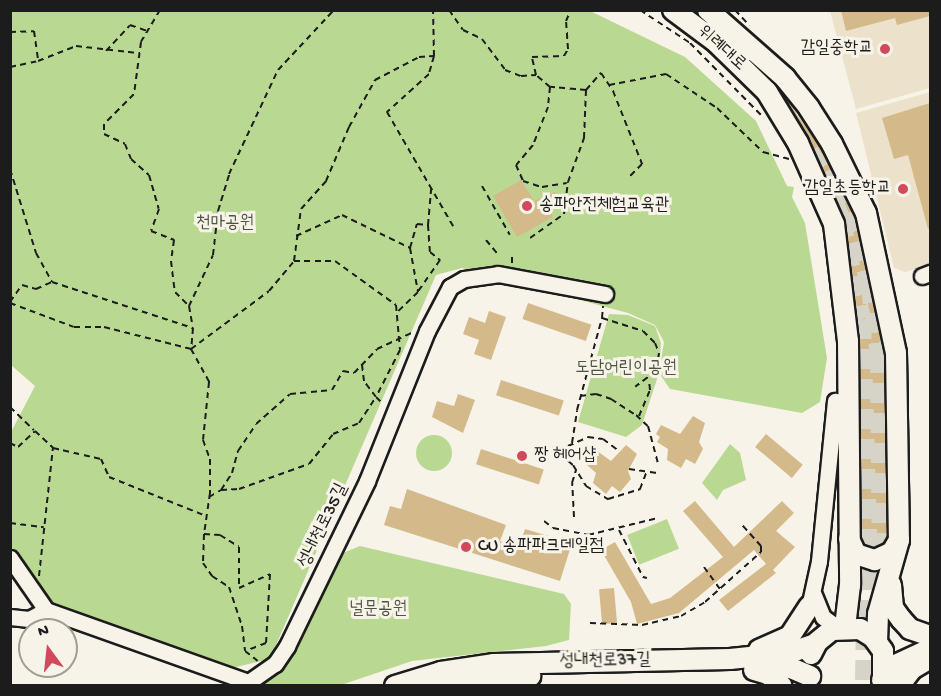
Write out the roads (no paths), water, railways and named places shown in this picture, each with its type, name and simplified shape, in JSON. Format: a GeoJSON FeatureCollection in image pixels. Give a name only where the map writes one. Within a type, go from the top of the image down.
{"type":"FeatureCollection","features":[{"type":"Feature","properties":{"kind":"main road","name":"위례대로"},"geometry":{"type":"LineString","coordinates":[[673,10],[716,42],[767,92],[798,143],[834,224],[848,341],[849,539],[842,628]]}},
{"type":"Feature","properties":{"kind":"main road","name":"위례대로"},"geometry":{"type":"LineString","coordinates":[[708,10],[785,78],[832,144],[866,213],[896,353],[899,540],[891,579]]}},
{"type":"Feature","properties":{"kind":"main road"},"geometry":{"type":"LineString","coordinates":[[849,539],[856,554],[875,560],[892,552],[899,540]]}},
{"type":"Feature","properties":{"kind":"main road"},"geometry":{"type":"LineString","coordinates":[[891,579],[893,608],[910,629],[930,636]]}},
{"type":"Feature","properties":{"kind":"main road"},"geometry":{"type":"LineString","coordinates":[[884,684],[885,661],[878,642],[878,614],[891,579]]}},
{"type":"Feature","properties":{"kind":"main road"},"geometry":{"type":"LineString","coordinates":[[811,601],[816,643],[809,660],[811,681]]}},
{"type":"Feature","properties":{"kind":"main road"},"geometry":{"type":"LineString","coordinates":[[730,659],[790,636],[811,601]]}},
{"type":"Feature","properties":{"kind":"main road"},"geometry":{"type":"LineString","coordinates":[[842,628],[860,629],[888,646],[930,647]]}},
{"type":"Feature","properties":{"kind":"main road","name":"성내천로37길"},"geometry":{"type":"LineString","coordinates":[[444,686],[494,678],[789,653],[816,643],[842,628]]}},
{"type":"Feature","properties":{"kind":"main road"},"geometry":{"type":"LineString","coordinates":[[884,684],[892,666],[930,647]]}},
{"type":"Feature","properties":{"kind":"main road"},"geometry":{"type":"LineString","coordinates":[[884,684],[930,657]]}},
{"type":"Feature","properties":{"kind":"main road","name":"성내천로37길"},"geometry":{"type":"LineString","coordinates":[[395,686],[475,666],[591,669],[791,668],[811,681]]}},
{"type":"Feature","properties":{"kind":"main road"},"geometry":{"type":"LineString","coordinates":[[751,669],[768,674],[782,686]]}},
{"type":"Feature","properties":{"kind":"street","name":"성내천로35길"},"geometry":{"type":"LineString","coordinates":[[43,604],[246,684],[275,664],[287,646],[367,481],[429,327],[450,287],[481,275],[498,274],[605,294]]}},
{"type":"Feature","properties":{"kind":"street"},"geometry":{"type":"LineString","coordinates":[[835,401],[811,601],[823,617],[842,628]]}},
{"type":"Feature","properties":{"kind":"street"},"geometry":{"type":"LineString","coordinates":[[10,558],[43,604],[28,619],[10,617]]}},
{"type":"Feature","properties":{"kind":"tunnel"},"geometry":{"type":"LineString","coordinates":[[809,152],[822,173],[840,218],[861,319],[867,540],[865,686]]}},
{"type":"Feature","properties":{"kind":"tunnel"},"geometry":{"type":"LineString","coordinates":[[843,183],[870,283],[880,353],[882,572]]}},
{"type":"Feature","properties":{"kind":"place","name":"감일중학교"},"geometry":{"type":"Point","coordinates":[885,49]}},
{"type":"Feature","properties":{"kind":"place","name":"감일초등학교"},"geometry":{"type":"Point","coordinates":[903,189]}},
{"type":"Feature","properties":{"kind":"place","name":"송파안전체험교육관"},"geometry":{"type":"Point","coordinates":[527,206]}},
{"type":"Feature","properties":{"kind":"place","name":"짱 헤어샵"},"geometry":{"type":"Point","coordinates":[522,456]}},
{"type":"Feature","properties":{"kind":"place","name":"CU 송파파크데일점"},"geometry":{"type":"Point","coordinates":[466,547]}},
{"type":"Feature","properties":{"kind":"park label","name":"천마공원"},"geometry":{"type":"Point","coordinates":[225,224]}},
{"type":"Feature","properties":{"kind":"park label","name":"도담어린이공원"},"geometry":{"type":"Point","coordinates":[626,369]}},
{"type":"Feature","properties":{"kind":"park label","name":"널문공원"},"geometry":{"type":"Point","coordinates":[378,610]}}]}
